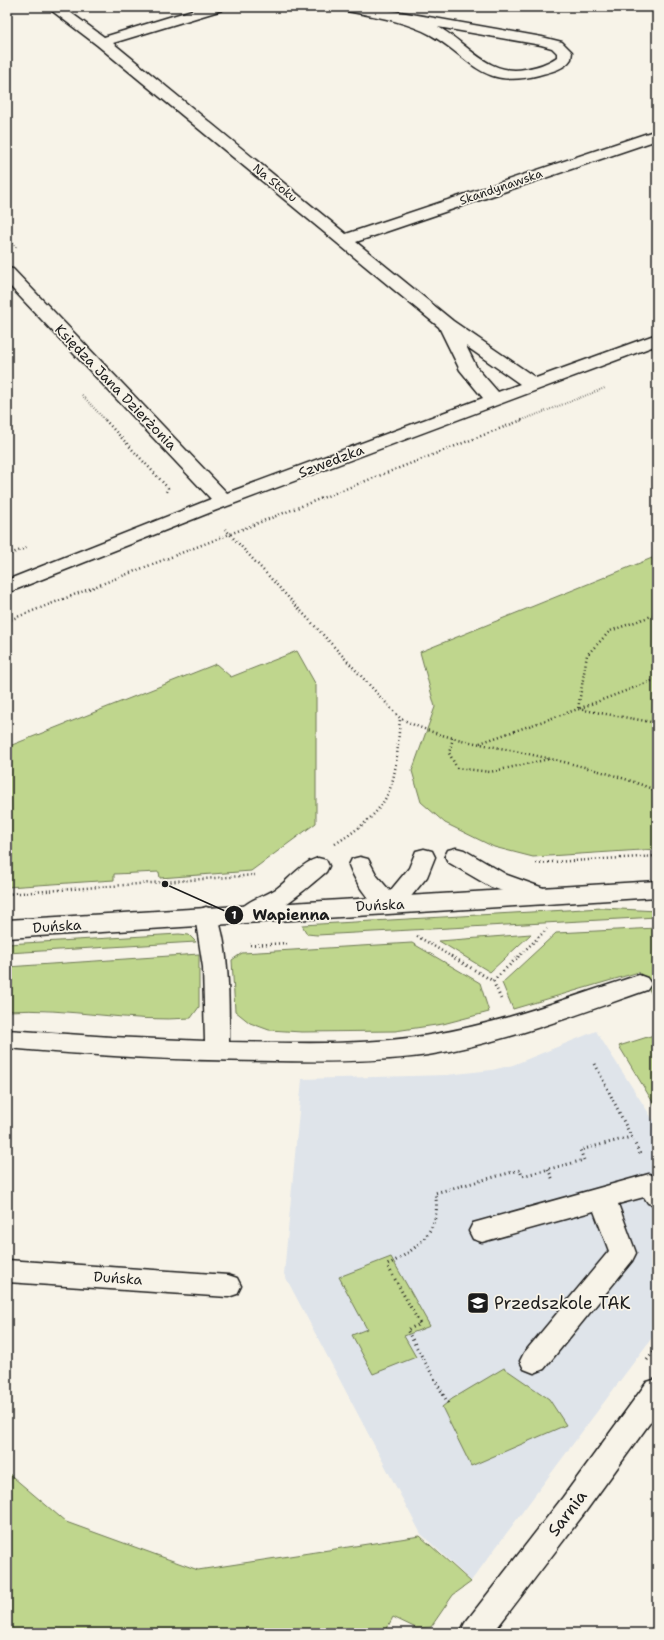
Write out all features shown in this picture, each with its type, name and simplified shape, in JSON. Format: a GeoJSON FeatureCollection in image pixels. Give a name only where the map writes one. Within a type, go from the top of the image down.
{"type":"FeatureCollection","features":[{"type":"Feature","properties":{"kind":"street","name":"Na Stoku"},"geometry":{"type":"LineString","coordinates":[[54,7],[102,42],[447,325],[534,386]]}},
{"type":"Feature","properties":{"kind":"street"},"geometry":{"type":"LineString","coordinates":[[102,42],[217,7]]}},
{"type":"Feature","properties":{"kind":"street"},"geometry":{"type":"LineString","coordinates":[[347,7],[402,18],[542,40],[557,45],[565,52],[564,59],[556,65],[535,72],[516,76],[504,76],[482,67],[436,32],[402,18]]}},
{"type":"Feature","properties":{"kind":"street","name":"Skandynawska"},"geometry":{"type":"LineString","coordinates":[[345,240],[657,135]]}},
{"type":"Feature","properties":{"kind":"street","name":"Księdza Jana Dzierżonia"},"geometry":{"type":"LineString","coordinates":[[7,274],[215,504]]}},
{"type":"Feature","properties":{"kind":"street","name":"Na Stoku"},"geometry":{"type":"LineString","coordinates":[[447,325],[469,370],[495,400]]}},
{"type":"Feature","properties":{"kind":"street","name":"Szwedzka"},"geometry":{"type":"LineString","coordinates":[[7,587],[215,504],[657,339]]}},
{"type":"Feature","properties":{"kind":"street"},"geometry":{"type":"LineString","coordinates":[[456,856],[499,880],[541,896]]}},
{"type":"Feature","properties":{"kind":"street"},"geometry":{"type":"LineString","coordinates":[[360,865],[362,874],[370,885],[391,905],[419,871],[424,857]]}},
{"type":"Feature","properties":{"kind":"street"},"geometry":{"type":"LineString","coordinates":[[249,913],[284,895],[318,866]]}},
{"type":"Feature","properties":{"kind":"street","name":"Duńska"},"geometry":{"type":"LineString","coordinates":[[7,929],[657,889]]}},
{"type":"Feature","properties":{"kind":"street"},"geometry":{"type":"LineString","coordinates":[[206,916],[213,945],[217,1009],[217,1052]]}},
{"type":"Feature","properties":{"kind":"street"},"geometry":{"type":"LineString","coordinates":[[7,1039],[217,1052],[358,1051],[429,1044],[512,1026],[639,984]]}},
{"type":"Feature","properties":{"kind":"street"},"geometry":{"type":"LineString","coordinates":[[482,1231],[602,1197],[653,1190]]}},
{"type":"Feature","properties":{"kind":"street"},"geometry":{"type":"LineString","coordinates":[[534,1361],[623,1253],[602,1197]]}},
{"type":"Feature","properties":{"kind":"street","name":"Duńska"},"geometry":{"type":"LineString","coordinates":[[7,1271],[228,1286]]}},
{"type":"Feature","properties":{"kind":"street","name":"Sarnia"},"geometry":{"type":"LineString","coordinates":[[475,1633],[573,1506],[657,1391]]}},
{"type":"Feature","properties":{"kind":"path"},"geometry":{"type":"LineString","coordinates":[[7,621],[229,533],[606,388]]}},
{"type":"Feature","properties":{"kind":"path"},"geometry":{"type":"LineString","coordinates":[[77,389],[168,488],[163,498]]}},
{"type":"Feature","properties":{"kind":"path"},"geometry":{"type":"LineString","coordinates":[[215,504],[229,533],[400,718],[420,730],[552,759],[631,780],[657,791]]}},
{"type":"Feature","properties":{"kind":"path"},"geometry":{"type":"LineString","coordinates":[[7,555],[29,547]]}},
{"type":"Feature","properties":{"kind":"path"},"geometry":{"type":"LineString","coordinates":[[578,709],[587,654],[610,631],[657,614]]}},
{"type":"Feature","properties":{"kind":"path"},"geometry":{"type":"LineString","coordinates":[[479,743],[578,709],[657,679]]}},
{"type":"Feature","properties":{"kind":"path"},"geometry":{"type":"LineString","coordinates":[[578,709],[657,723]]}},
{"type":"Feature","properties":{"kind":"path"},"geometry":{"type":"LineString","coordinates":[[333,846],[372,819],[388,799],[395,780],[400,718]]}},
{"type":"Feature","properties":{"kind":"path"},"geometry":{"type":"LineString","coordinates":[[454,738],[448,748],[450,759],[457,768],[490,772],[552,759]]}},
{"type":"Feature","properties":{"kind":"path"},"geometry":{"type":"LineString","coordinates":[[417,936],[493,981],[547,929]]}},
{"type":"Feature","properties":{"kind":"path"},"geometry":{"type":"LineString","coordinates":[[595,1064],[649,1173],[653,1190]]}},
{"type":"Feature","properties":{"kind":"shaded area","name":"Przedszkole TAK"},"geometry":{"type":"Polygon","coordinates":[[[596,1031],[657,1126],[657,1331],[471,1581],[421,1534],[284,1274],[302,1079],[447,1075],[492,1070],[513,1065],[596,1031]]]}},
{"type":"Feature","properties":{"kind":"green space"},"geometry":{"type":"Polygon","coordinates":[[[657,556],[657,849],[533,857],[494,847],[445,823],[421,802],[412,771],[435,707],[420,652],[657,556]]]}},
{"type":"Feature","properties":{"kind":"green space"},"geometry":{"type":"Polygon","coordinates":[[[297,651],[316,685],[316,823],[251,871],[160,878],[159,872],[114,874],[114,880],[7,887],[7,747],[216,664],[231,677],[297,651]]]}},
{"type":"Feature","properties":{"kind":"green space"},"geometry":{"type":"Polygon","coordinates":[[[602,908],[657,911],[657,917],[317,935],[307,934],[302,925],[602,908]]]}},
{"type":"Feature","properties":{"kind":"green space"},"geometry":{"type":"Polygon","coordinates":[[[657,928],[657,1000],[655,1000],[639,972],[513,1009],[502,983],[556,933],[657,928]]]}},
{"type":"Feature","properties":{"kind":"green space"},"geometry":{"type":"Polygon","coordinates":[[[179,934],[189,935],[196,942],[7,953],[7,944],[179,934]]]}},
{"type":"Feature","properties":{"kind":"green space"},"geometry":{"type":"Polygon","coordinates":[[[531,934],[490,972],[439,941],[531,934]]]}},
{"type":"Feature","properties":{"kind":"green space"},"geometry":{"type":"Polygon","coordinates":[[[412,943],[480,983],[489,1012],[443,1024],[395,1031],[302,1032],[269,1030],[250,1023],[235,1011],[232,960],[242,953],[412,943]]]}},
{"type":"Feature","properties":{"kind":"green space"},"geometry":{"type":"Polygon","coordinates":[[[199,954],[199,1007],[191,1018],[168,1019],[122,1017],[30,1010],[7,1011],[7,967],[199,954]]]}},
{"type":"Feature","properties":{"kind":"green space"},"geometry":{"type":"Polygon","coordinates":[[[657,1034],[657,1109],[619,1046],[657,1034]]]}},
{"type":"Feature","properties":{"kind":"green space"},"geometry":{"type":"Polygon","coordinates":[[[391,1257],[430,1326],[404,1336],[416,1357],[373,1374],[352,1335],[367,1329],[339,1277],[391,1257]]]}},
{"type":"Feature","properties":{"kind":"green space"},"geometry":{"type":"Polygon","coordinates":[[[504,1368],[549,1399],[566,1425],[471,1466],[442,1407],[452,1399],[504,1368]]]}},
{"type":"Feature","properties":{"kind":"green space"},"geometry":{"type":"Polygon","coordinates":[[[7,1472],[66,1522],[198,1570],[420,1536],[471,1582],[453,1595],[431,1627],[416,1628],[393,1617],[386,1630],[354,1633],[7,1633],[7,1472]]]}},
{"type":"Feature","properties":{"kind":"place","name":"Wapienna"},"geometry":{"type":"Point","coordinates":[165,884]}},
{"type":"Feature","properties":{"kind":"place","name":"Przedszkole TAK"},"geometry":{"type":"Point","coordinates":[478,1303]}}]}
